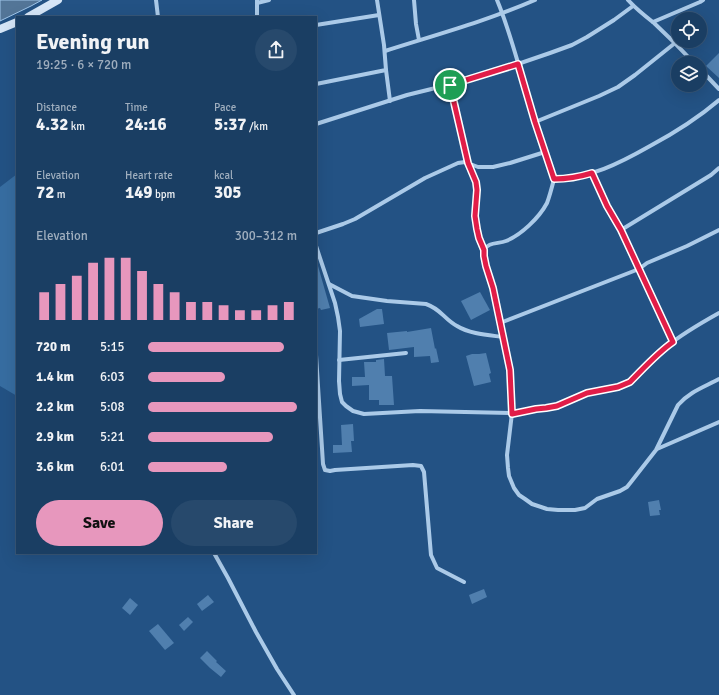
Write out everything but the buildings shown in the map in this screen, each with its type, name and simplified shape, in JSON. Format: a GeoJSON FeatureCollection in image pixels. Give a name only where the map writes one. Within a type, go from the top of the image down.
{"type":"FeatureCollection","features":[{"type":"Feature","properties":{"kind":"main road"},"geometry":{"type":"LineString","coordinates":[[31,16],[58,0]]}},
{"type":"Feature","properties":{"kind":"main road"},"geometry":{"type":"LineString","coordinates":[[0,29],[16,22]]}},
{"type":"Feature","properties":{"kind":"street"},"geometry":{"type":"LineString","coordinates":[[156,0],[158,16]]}},
{"type":"Feature","properties":{"kind":"street"},"geometry":{"type":"LineString","coordinates":[[257,16],[257,2],[269,0]]}},
{"type":"Feature","properties":{"kind":"street"},"geometry":{"type":"LineString","coordinates":[[378,0],[390,101]]}},
{"type":"Feature","properties":{"kind":"street"},"geometry":{"type":"LineString","coordinates":[[414,0],[419,40]]}},
{"type":"Feature","properties":{"kind":"street"},"geometry":{"type":"LineString","coordinates":[[484,250],[488,245],[505,242],[512,238],[534,220],[546,203],[554,179],[535,122],[503,14],[497,0]]}},
{"type":"Feature","properties":{"kind":"street"},"geometry":{"type":"LineString","coordinates":[[385,51],[503,14],[535,0]]}},
{"type":"Feature","properties":{"kind":"street"},"geometry":{"type":"LineString","coordinates":[[628,0],[671,39]]}},
{"type":"Feature","properties":{"kind":"street"},"geometry":{"type":"LineString","coordinates":[[653,22],[700,1]]}},
{"type":"Feature","properties":{"kind":"street"},"geometry":{"type":"LineString","coordinates":[[317,124],[390,101],[450,85],[518,64],[572,45],[588,37],[633,6]]}},
{"type":"Feature","properties":{"kind":"street"},"geometry":{"type":"LineString","coordinates":[[317,25],[379,14]]}},
{"type":"Feature","properties":{"kind":"street"},"geometry":{"type":"LineString","coordinates":[[535,122],[599,96],[618,86],[635,75],[671,46]]}},
{"type":"Feature","properties":{"kind":"street"},"geometry":{"type":"LineString","coordinates":[[680,48],[687,56]]}},
{"type":"Feature","properties":{"kind":"street"},"geometry":{"type":"LineString","coordinates":[[317,84],[386,70]]}},
{"type":"Feature","properties":{"kind":"street"},"geometry":{"type":"LineString","coordinates":[[707,76],[719,89]]}},
{"type":"Feature","properties":{"kind":"street"},"geometry":{"type":"LineString","coordinates":[[450,85],[468,163],[476,182],[477,190],[475,216],[477,229],[484,250],[484,256],[493,288],[510,370],[512,414],[507,455],[511,482],[519,495],[532,504],[558,510],[584,508],[627,487],[656,450],[678,406],[683,400],[695,391],[719,380]]}},
{"type":"Feature","properties":{"kind":"street"},"geometry":{"type":"LineString","coordinates":[[554,179],[578,177],[592,173],[632,156],[662,140],[719,100]]}},
{"type":"Feature","properties":{"kind":"street"},"geometry":{"type":"LineString","coordinates":[[317,233],[355,219],[425,178],[458,163],[468,163],[478,167],[493,167],[510,164],[545,152]]}},
{"type":"Feature","properties":{"kind":"street"},"geometry":{"type":"LineString","coordinates":[[621,230],[711,175],[719,168]]}},
{"type":"Feature","properties":{"kind":"street"},"geometry":{"type":"LineString","coordinates":[[592,173],[607,206],[621,230],[673,342]]}},
{"type":"Feature","properties":{"kind":"street"},"geometry":{"type":"LineString","coordinates":[[500,323],[639,269],[648,262],[687,246],[719,230]]}},
{"type":"Feature","properties":{"kind":"street"},"geometry":{"type":"LineString","coordinates":[[317,249],[335,303],[338,317],[340,331],[338,381],[342,402],[354,411],[364,414],[420,411],[512,414],[557,406],[587,393],[618,387],[630,382],[666,346],[719,313]]}},
{"type":"Feature","properties":{"kind":"street"},"geometry":{"type":"LineString","coordinates":[[328,284],[352,296],[365,299],[426,304],[432,306],[462,329],[479,334],[503,337]]}},
{"type":"Feature","properties":{"kind":"street"},"geometry":{"type":"LineString","coordinates":[[339,360],[406,353]]}},
{"type":"Feature","properties":{"kind":"street"},"geometry":{"type":"LineString","coordinates":[[317,371],[323,464],[325,470],[330,471],[413,465],[421,466],[424,472],[431,555],[437,568],[464,582]]}},
{"type":"Feature","properties":{"kind":"street"},"geometry":{"type":"LineString","coordinates":[[656,450],[719,422]]}},
{"type":"Feature","properties":{"kind":"street"},"geometry":{"type":"LineString","coordinates":[[215,554],[252,625],[277,669],[294,695]]}},
{"type":"Feature","properties":{"kind":"shaded area"},"geometry":{"type":"Polygon","coordinates":[[[0,0],[42,0],[0,21],[0,0]]]}},
{"type":"Feature","properties":{"kind":"shaded area"},"geometry":{"type":"Polygon","coordinates":[[[16,175],[16,395],[0,386],[0,187],[16,175]]]}},
{"type":"Feature","properties":{"kind":"route"},"geometry":{"type":"LineString","coordinates":[[518,64],[554,179],[578,177],[592,173],[607,206],[621,230],[673,342],[666,346],[652,359],[630,382],[618,387],[587,393],[557,406],[512,414],[510,370],[493,288],[486,266],[484,250],[477,229],[475,216],[477,190],[476,182],[468,163],[450,85],[480,77],[518,64]]}}]}
